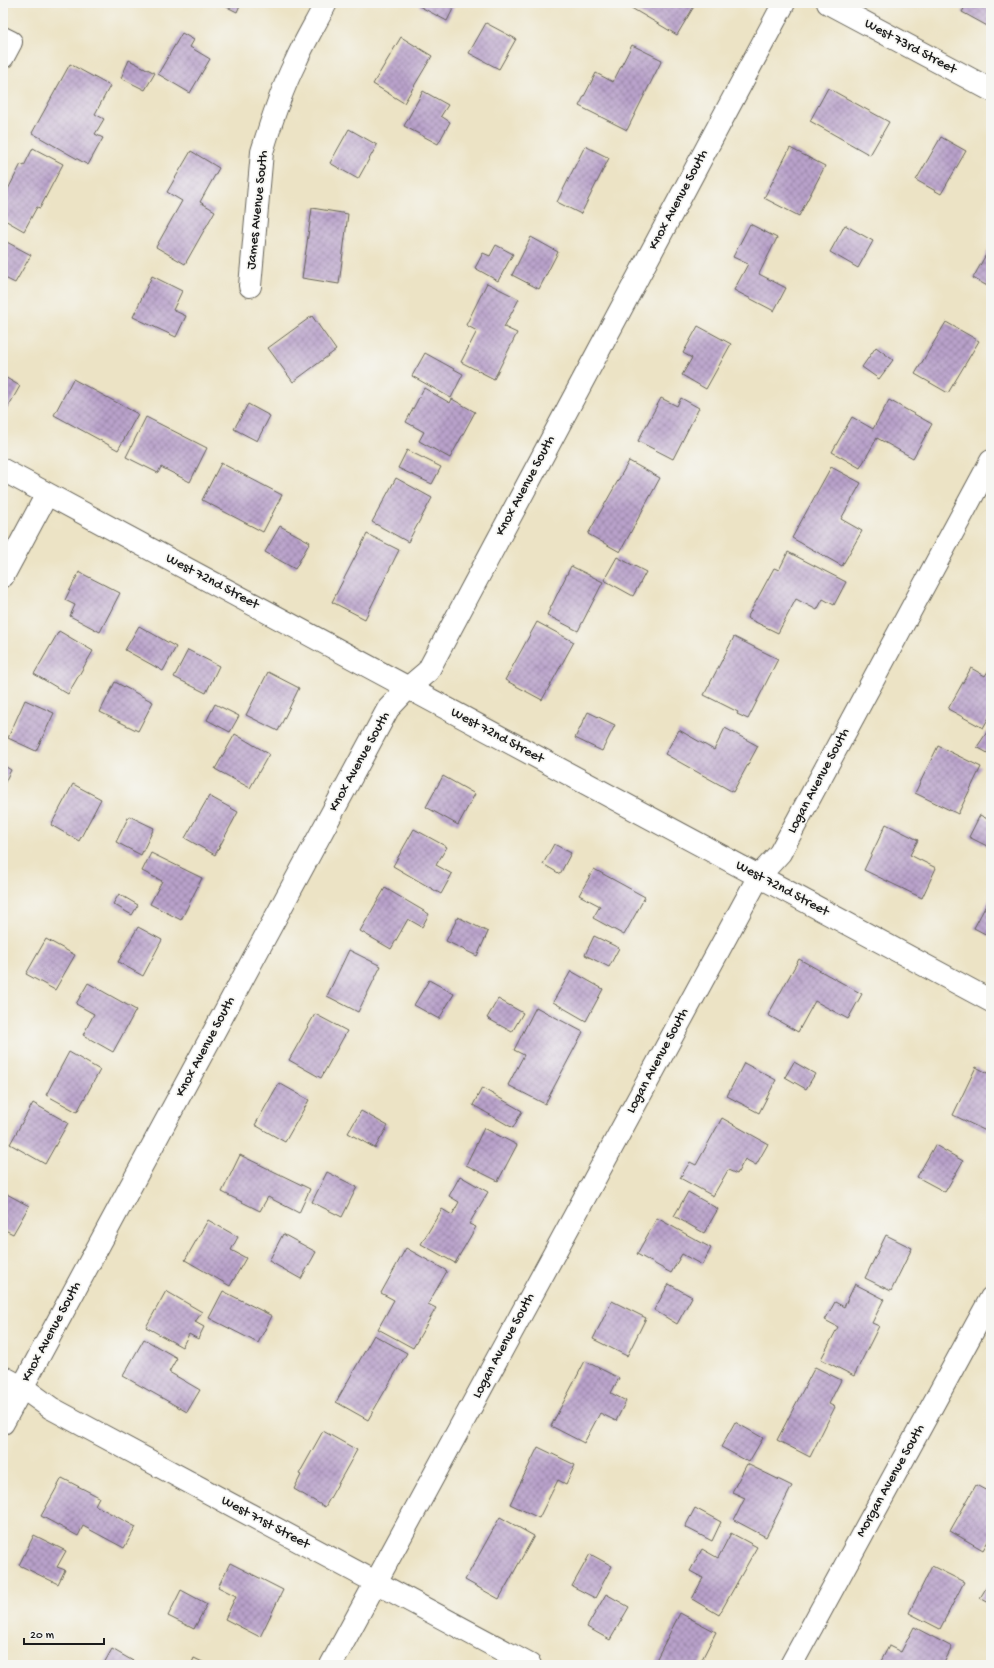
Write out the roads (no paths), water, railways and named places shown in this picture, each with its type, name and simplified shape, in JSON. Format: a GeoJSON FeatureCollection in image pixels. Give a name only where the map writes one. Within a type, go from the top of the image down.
{"type":"FeatureCollection","features":[{"type":"Feature","properties":{"kind":"street","name":"James Avenue South"},"geometry":{"type":"LineString","coordinates":[[250,286],[262,152],[275,109],[294,63],[326,3]]}},
{"type":"Feature","properties":{"kind":"street","name":"Knox Avenue South"},"geometry":{"type":"LineString","coordinates":[[3,1423],[388,710],[408,688],[428,671],[784,3]]}},
{"type":"Feature","properties":{"kind":"street","name":"West 73rd Street"},"geometry":{"type":"LineString","coordinates":[[828,3],[991,90]]}},
{"type":"Feature","properties":{"kind":"street","name":"Logan Avenue South"},"geometry":{"type":"LineString","coordinates":[[331,1665],[759,876],[780,853],[991,461]]}},
{"type":"Feature","properties":{"kind":"street","name":"West 72nd Street"},"geometry":{"type":"LineString","coordinates":[[3,470],[991,1001]]}},
{"type":"Feature","properties":{"kind":"street"},"geometry":{"type":"LineString","coordinates":[[3,576],[47,494]]}},
{"type":"Feature","properties":{"kind":"street","name":"Morgan Avenue South"},"geometry":{"type":"LineString","coordinates":[[791,1665],[991,1298]]}},
{"type":"Feature","properties":{"kind":"street","name":"West 71st Street"},"geometry":{"type":"LineString","coordinates":[[3,1377],[22,1387],[51,1408],[530,1665]]}}]}
